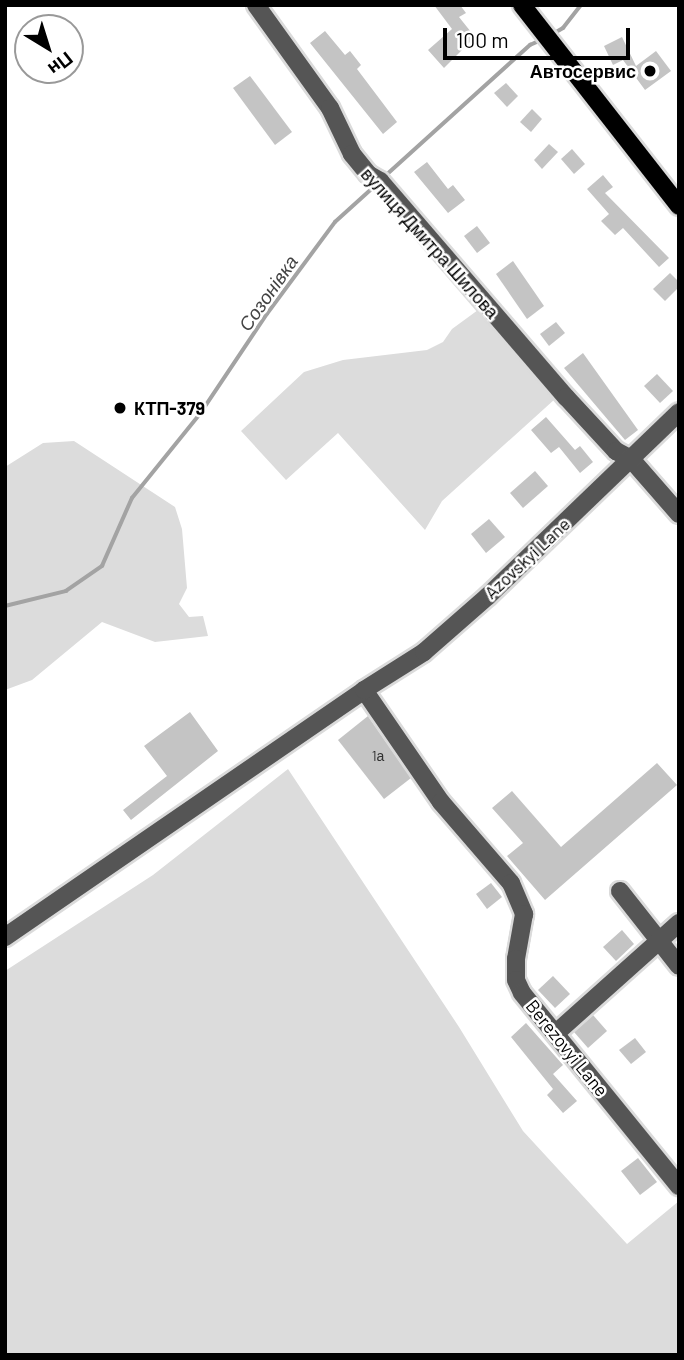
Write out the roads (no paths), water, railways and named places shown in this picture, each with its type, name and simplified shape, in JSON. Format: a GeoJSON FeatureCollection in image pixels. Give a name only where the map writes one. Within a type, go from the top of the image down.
{"type":"FeatureCollection","features":[{"type":"Feature","properties":{"kind":"main road"},"geometry":{"type":"LineString","coordinates":[[522,5],[679,206]]}},
{"type":"Feature","properties":{"kind":"street","name":"вулиця Дмитра Шилова"},"geometry":{"type":"LineString","coordinates":[[256,5],[330,108],[352,153],[368,174],[380,181],[566,397],[617,451],[631,459],[679,514]]}},
{"type":"Feature","properties":{"kind":"street","name":"Azovskyi Lane"},"geometry":{"type":"LineString","coordinates":[[5,937],[364,690],[424,652],[679,412]]}},
{"type":"Feature","properties":{"kind":"street","name":"Berezovyi Lane"},"geometry":{"type":"LineString","coordinates":[[364,690],[441,802],[510,883],[524,914],[516,959],[516,980],[522,993],[679,1186]]}},
{"type":"Feature","properties":{"kind":"street"},"geometry":{"type":"LineString","coordinates":[[620,891],[679,966]]}},
{"type":"Feature","properties":{"kind":"street"},"geometry":{"type":"LineString","coordinates":[[555,1033],[679,923]]}},
{"type":"Feature","properties":{"kind":"waterway","name":"Созонівка"},"geometry":{"type":"LineString","coordinates":[[551,35],[563,28],[581,5]]}},
{"type":"Feature","properties":{"kind":"waterway","name":"Созонівка"},"geometry":{"type":"LineString","coordinates":[[384,177],[530,45],[541,40]]}},
{"type":"Feature","properties":{"kind":"waterway","name":"Созонівка"},"geometry":{"type":"LineString","coordinates":[[5,606],[66,591],[102,566],[132,498],[200,414],[267,314],[335,222],[376,185]]}},
{"type":"Feature","properties":{"kind":"place","name":"Автосервис"},"geometry":{"type":"Point","coordinates":[650,71]}},
{"type":"Feature","properties":{"kind":"place","name":"КТП-379"},"geometry":{"type":"Point","coordinates":[120,408]}}]}
